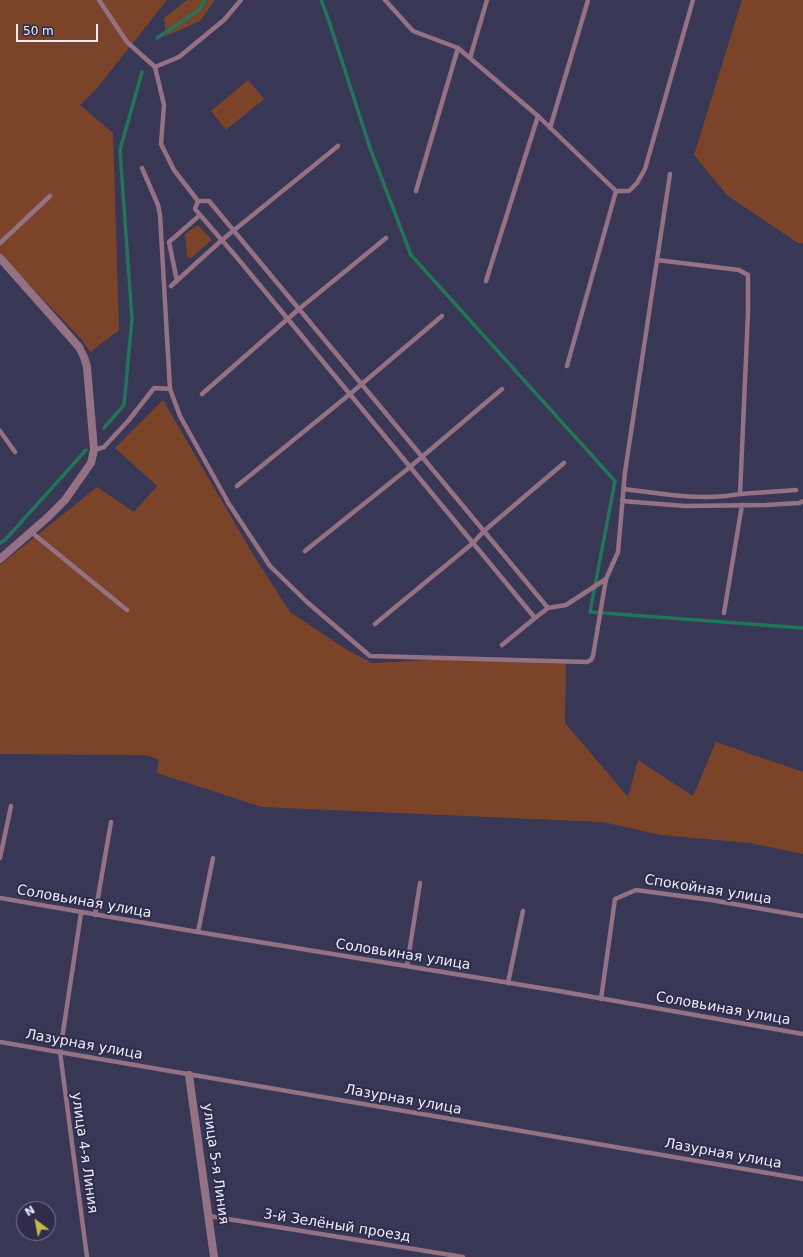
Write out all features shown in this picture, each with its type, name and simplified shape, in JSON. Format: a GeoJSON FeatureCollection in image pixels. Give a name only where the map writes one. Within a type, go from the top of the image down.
{"type":"FeatureCollection","features":[{"type":"Feature","properties":{"kind":"street"},"geometry":{"type":"LineString","coordinates":[[0,258],[79,347],[84,357],[87,367],[94,450],[91,463],[65,500],[0,559]]}},
{"type":"Feature","properties":{"kind":"street","name":"улица 5-я Линия"},"geometry":{"type":"LineString","coordinates":[[189,1074],[214,1257]]}},
{"type":"Feature","properties":{"kind":"lane"},"geometry":{"type":"LineString","coordinates":[[99,0],[127,42],[155,67],[164,105],[161,144],[174,170],[198,201]]}},
{"type":"Feature","properties":{"kind":"lane"},"geometry":{"type":"LineString","coordinates":[[155,67],[179,57],[224,20],[241,0]]}},
{"type":"Feature","properties":{"kind":"lane"},"geometry":{"type":"LineString","coordinates":[[385,0],[413,31],[458,48],[538,116],[616,191],[629,191],[637,183],[645,169],[693,0]]}},
{"type":"Feature","properties":{"kind":"lane"},"geometry":{"type":"LineString","coordinates":[[470,58],[487,0]]}},
{"type":"Feature","properties":{"kind":"lane"},"geometry":{"type":"LineString","coordinates":[[550,128],[588,0]]}},
{"type":"Feature","properties":{"kind":"lane"},"geometry":{"type":"LineString","coordinates":[[416,191],[458,48]]}},
{"type":"Feature","properties":{"kind":"lane"},"geometry":{"type":"LineString","coordinates":[[486,281],[538,116]]}},
{"type":"Feature","properties":{"kind":"lane"},"geometry":{"type":"LineString","coordinates":[[171,286],[222,240],[338,146]]}},
{"type":"Feature","properties":{"kind":"lane"},"geometry":{"type":"LineString","coordinates":[[142,168],[158,205],[160,215],[170,389],[180,416],[225,497],[270,566],[307,602],[370,656],[587,662],[591,660],[593,656],[606,579],[618,552],[622,501],[670,174]]}},
{"type":"Feature","properties":{"kind":"lane"},"geometry":{"type":"LineString","coordinates":[[567,366],[616,191]]}},
{"type":"Feature","properties":{"kind":"lane"},"geometry":{"type":"LineString","coordinates":[[0,243],[50,196]]}},
{"type":"Feature","properties":{"kind":"lane"},"geometry":{"type":"LineString","coordinates":[[198,201],[195,210],[222,240],[535,618]]}},
{"type":"Feature","properties":{"kind":"lane"},"geometry":{"type":"LineString","coordinates":[[198,201],[209,201],[548,608]]}},
{"type":"Feature","properties":{"kind":"lane"},"geometry":{"type":"LineString","coordinates":[[177,281],[169,242],[200,215]]}},
{"type":"Feature","properties":{"kind":"lane"},"geometry":{"type":"LineString","coordinates":[[202,394],[299,309],[386,238]]}},
{"type":"Feature","properties":{"kind":"lane"},"geometry":{"type":"LineString","coordinates":[[657,260],[739,270],[748,275],[748,313],[740,494]]}},
{"type":"Feature","properties":{"kind":"lane"},"geometry":{"type":"LineString","coordinates":[[237,486],[350,394],[361,383],[442,316]]}},
{"type":"Feature","properties":{"kind":"lane"},"geometry":{"type":"LineString","coordinates":[[94,450],[104,447],[129,420],[154,388],[170,389]]}},
{"type":"Feature","properties":{"kind":"lane"},"geometry":{"type":"LineString","coordinates":[[305,551],[410,467],[502,389]]}},
{"type":"Feature","properties":{"kind":"lane"},"geometry":{"type":"LineString","coordinates":[[0,431],[15,452]]}},
{"type":"Feature","properties":{"kind":"lane"},"geometry":{"type":"LineString","coordinates":[[376,624],[473,543],[484,531],[564,463]]}},
{"type":"Feature","properties":{"kind":"lane"},"geometry":{"type":"LineString","coordinates":[[624,489],[680,497],[728,496],[796,490]]}},
{"type":"Feature","properties":{"kind":"lane"},"geometry":{"type":"LineString","coordinates":[[622,501],[685,506],[742,506],[798,503],[803,501]]}},
{"type":"Feature","properties":{"kind":"lane"},"geometry":{"type":"LineString","coordinates":[[724,613],[742,506]]}},
{"type":"Feature","properties":{"kind":"lane"},"geometry":{"type":"LineString","coordinates":[[31,532],[126,610]]}},
{"type":"Feature","properties":{"kind":"lane"},"geometry":{"type":"LineString","coordinates":[[502,645],[548,608],[566,605],[606,579]]}},
{"type":"Feature","properties":{"kind":"lane"},"geometry":{"type":"LineString","coordinates":[[0,858],[11,806]]}},
{"type":"Feature","properties":{"kind":"lane"},"geometry":{"type":"LineString","coordinates":[[95,915],[111,822]]}},
{"type":"Feature","properties":{"kind":"lane"},"geometry":{"type":"LineString","coordinates":[[198,932],[213,858]]}},
{"type":"Feature","properties":{"kind":"lane"},"geometry":{"type":"LineString","coordinates":[[407,966],[420,883]]}},
{"type":"Feature","properties":{"kind":"lane","name":"Спокойная улица"},"geometry":{"type":"LineString","coordinates":[[600,998],[615,899],[636,890],[711,900],[803,916]]}},
{"type":"Feature","properties":{"kind":"lane","name":"Соловьиная улица"},"geometry":{"type":"LineString","coordinates":[[0,898],[81,913],[600,998],[803,1034]]}},
{"type":"Feature","properties":{"kind":"lane"},"geometry":{"type":"LineString","coordinates":[[508,983],[523,911]]}},
{"type":"Feature","properties":{"kind":"lane","name":"улица 4-я Линия"},"geometry":{"type":"LineString","coordinates":[[81,913],[60,1052],[87,1257]]}},
{"type":"Feature","properties":{"kind":"lane","name":"Лазурная улица"},"geometry":{"type":"LineString","coordinates":[[0,1042],[803,1179]]}},
{"type":"Feature","properties":{"kind":"lane","name":"3-й Зелёный проезд"},"geometry":{"type":"LineString","coordinates":[[209,1216],[463,1257]]}},
{"type":"Feature","properties":{"kind":"shaded area"},"geometry":{"type":"Polygon","coordinates":[[[0,0],[167,0],[98,87],[80,105],[113,133],[119,330],[90,352],[82,340],[0,254],[0,0]]]}},
{"type":"Feature","properties":{"kind":"shaded area"},"geometry":{"type":"Polygon","coordinates":[[[187,0],[215,0],[200,21],[166,36],[164,18],[187,0]]]}},
{"type":"Feature","properties":{"kind":"shaded area"},"geometry":{"type":"Polygon","coordinates":[[[742,0],[803,0],[803,243],[798,243],[728,196],[694,155],[742,0]]]}},
{"type":"Feature","properties":{"kind":"shaded area"},"geometry":{"type":"Polygon","coordinates":[[[248,80],[264,99],[226,130],[211,111],[248,80]]]}},
{"type":"Feature","properties":{"kind":"shaded area"},"geometry":{"type":"Polygon","coordinates":[[[198,225],[212,240],[191,258],[187,257],[185,234],[198,225]]]}},
{"type":"Feature","properties":{"kind":"shaded area"},"geometry":{"type":"Polygon","coordinates":[[[163,400],[254,556],[290,612],[347,650],[372,663],[472,658],[566,663],[565,723],[628,797],[638,760],[693,796],[716,742],[803,772],[803,854],[750,843],[661,835],[603,822],[262,807],[157,773],[159,760],[146,755],[0,754],[0,565],[97,487],[134,512],[157,486],[115,448],[163,400]]]}},
{"type":"Feature","properties":{"kind":"waterway"},"geometry":{"type":"LineString","coordinates":[[157,38],[199,10],[205,0]]}},
{"type":"Feature","properties":{"kind":"waterway"},"geometry":{"type":"LineString","coordinates":[[321,0],[370,148],[411,255],[615,481],[590,612],[803,628]]}},
{"type":"Feature","properties":{"kind":"waterway"},"geometry":{"type":"LineString","coordinates":[[104,428],[124,405],[132,319],[120,150],[142,72]]}},
{"type":"Feature","properties":{"kind":"waterway"},"geometry":{"type":"LineString","coordinates":[[0,543],[5,540],[86,450]]}}]}
